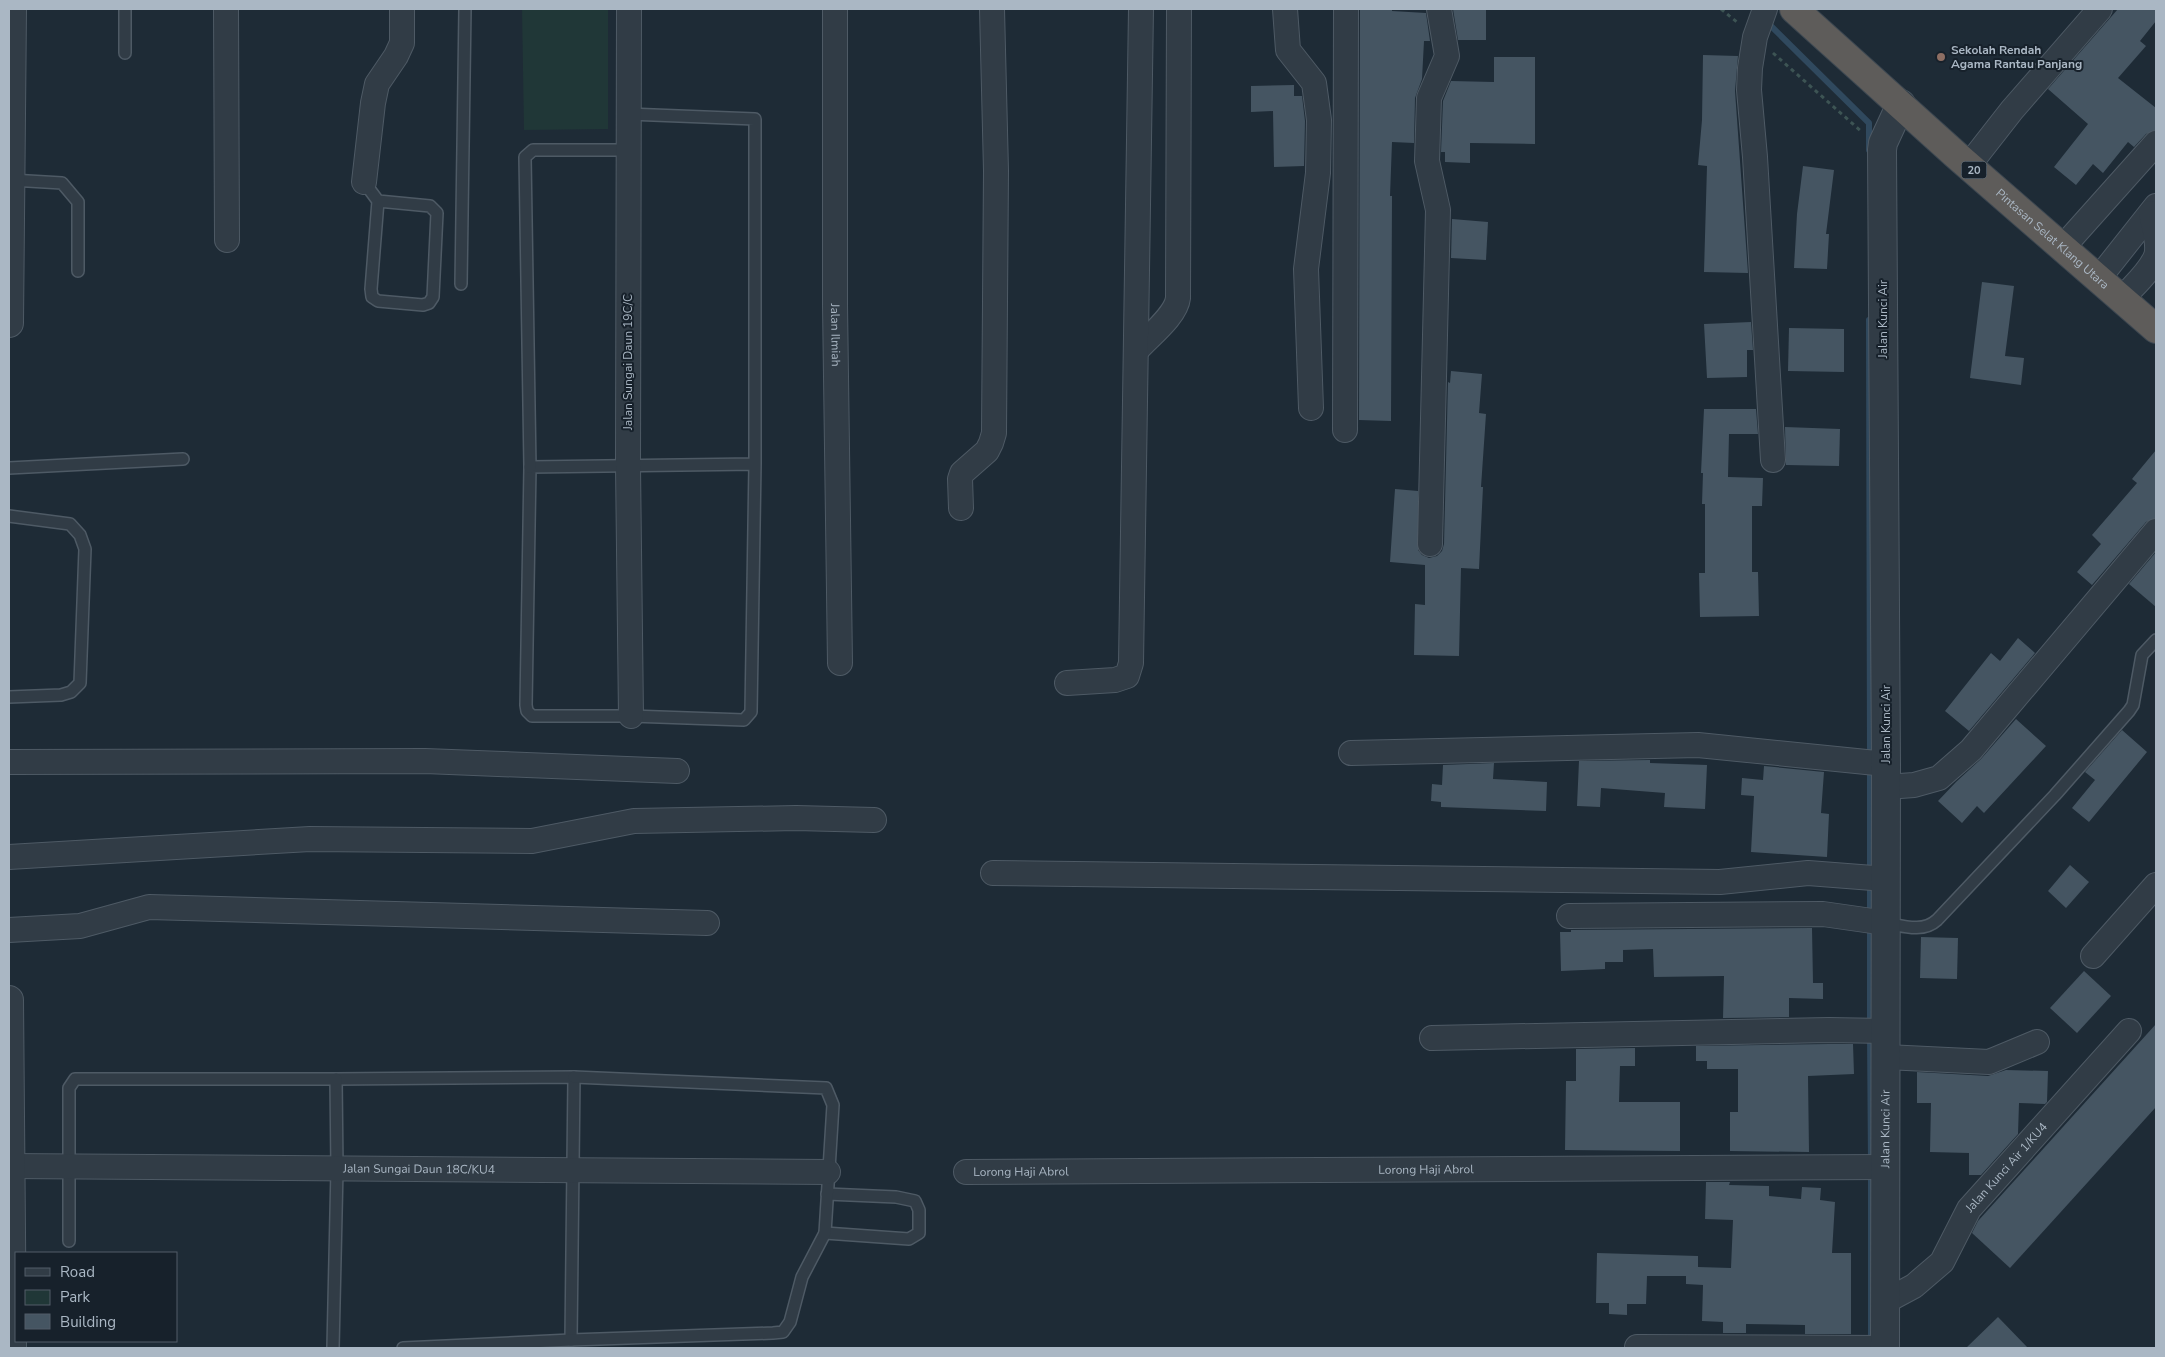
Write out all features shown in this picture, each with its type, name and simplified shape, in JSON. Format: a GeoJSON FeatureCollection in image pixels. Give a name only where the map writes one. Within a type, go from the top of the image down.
{"type":"FeatureCollection","features":[{"type":"Feature","properties":{"kind":"highway","name":"Pintasan Selat Klang Utara"},"geometry":{"type":"LineString","coordinates":[[1794,9],[2156,329]]}},
{"type":"Feature","properties":{"kind":"street"},"geometry":{"type":"LineString","coordinates":[[9,323],[12,9]]}},
{"type":"Feature","properties":{"kind":"street"},"geometry":{"type":"LineString","coordinates":[[226,9],[227,240]]}},
{"type":"Feature","properties":{"kind":"street"},"geometry":{"type":"LineString","coordinates":[[364,182],[377,84],[396,56],[402,43],[402,9]]}},
{"type":"Feature","properties":{"kind":"street","name":"Jalan Sungai Daun 19C/C"},"geometry":{"type":"LineString","coordinates":[[629,9],[628,466],[630,716]]}},
{"type":"Feature","properties":{"kind":"street","name":"Jalan Ilmiah"},"geometry":{"type":"LineString","coordinates":[[836,9],[835,305],[840,663]]}},
{"type":"Feature","properties":{"kind":"street"},"geometry":{"type":"LineString","coordinates":[[961,508],[960,479],[962,473],[987,451],[992,443],[994,433],[996,171],[992,9]]}},
{"type":"Feature","properties":{"kind":"street"},"geometry":{"type":"LineString","coordinates":[[1067,683],[1115,680],[1126,676],[1131,663],[1141,9]]}},
{"type":"Feature","properties":{"kind":"street"},"geometry":{"type":"LineString","coordinates":[[1136,351],[1172,312],[1177,305],[1178,298],[1179,9]]}},
{"type":"Feature","properties":{"kind":"street"},"geometry":{"type":"LineString","coordinates":[[1285,9],[1288,50],[1314,83],[1319,120],[1318,173],[1306,269],[1311,408]]}},
{"type":"Feature","properties":{"kind":"street"},"geometry":{"type":"LineString","coordinates":[[1345,430],[1346,9]]}},
{"type":"Feature","properties":{"kind":"street"},"geometry":{"type":"LineString","coordinates":[[1430,544],[1438,210],[1427,161],[1427,152],[1428,98],[1447,56],[1439,9]]}},
{"type":"Feature","properties":{"kind":"street"},"geometry":{"type":"LineString","coordinates":[[1766,9],[1755,37],[1749,90],[1756,166],[1773,460]]}},
{"type":"Feature","properties":{"kind":"street"},"geometry":{"type":"LineString","coordinates":[[1969,165],[2006,117],[2100,9]]}},
{"type":"Feature","properties":{"kind":"street","name":"Jalan Kunci Air"},"geometry":{"type":"LineString","coordinates":[[1878,1348],[1886,1301],[1876,1167],[1878,1038],[1875,922],[1878,769],[1882,150],[1883,143],[1902,104]]}},
{"type":"Feature","properties":{"kind":"street"},"geometry":{"type":"LineString","coordinates":[[2062,247],[2156,143]]}},
{"type":"Feature","properties":{"kind":"street"},"geometry":{"type":"LineString","coordinates":[[2099,278],[2153,210]]}},
{"type":"Feature","properties":{"kind":"street"},"geometry":{"type":"LineString","coordinates":[[2122,299],[2146,271],[2156,255],[2153,210]]}},
{"type":"Feature","properties":{"kind":"street"},"geometry":{"type":"LineString","coordinates":[[1350,753],[1698,745],[1878,769],[1914,785],[1939,778],[1971,750],[2156,531]]}},
{"type":"Feature","properties":{"kind":"street"},"geometry":{"type":"LineString","coordinates":[[9,762],[424,761],[677,770]]}},
{"type":"Feature","properties":{"kind":"street"},"geometry":{"type":"LineString","coordinates":[[9,857],[310,838],[532,841],[634,821],[796,818],[874,820]]}},
{"type":"Feature","properties":{"kind":"street"},"geometry":{"type":"LineString","coordinates":[[994,873],[1710,882],[1808,873],[1875,878]]}},
{"type":"Feature","properties":{"kind":"street"},"geometry":{"type":"LineString","coordinates":[[2094,956],[2156,885]]}},
{"type":"Feature","properties":{"kind":"street"},"geometry":{"type":"LineString","coordinates":[[9,930],[80,926],[149,906],[706,923]]}},
{"type":"Feature","properties":{"kind":"street"},"geometry":{"type":"LineString","coordinates":[[1569,916],[1823,914],[1875,922]]}},
{"type":"Feature","properties":{"kind":"street"},"geometry":{"type":"LineString","coordinates":[[9,1000],[12,1348]]}},
{"type":"Feature","properties":{"kind":"street"},"geometry":{"type":"LineString","coordinates":[[1432,1038],[1819,1030],[1878,1038],[1989,1062],[2036,1042]]}},
{"type":"Feature","properties":{"kind":"street","name":"Jalan Kunci Air 1/KU4"},"geometry":{"type":"LineString","coordinates":[[1886,1301],[1914,1286],[1942,1262],[1969,1209],[2129,1032]]}},
{"type":"Feature","properties":{"kind":"street","name":"Jalan Sungai Daun 18C/KU4"},"geometry":{"type":"LineString","coordinates":[[10,1166],[572,1170],[828,1183]]}},
{"type":"Feature","properties":{"kind":"street","name":"Lorong Haji Abrol"},"geometry":{"type":"LineString","coordinates":[[966,1172],[1876,1167]]}},
{"type":"Feature","properties":{"kind":"street"},"geometry":{"type":"LineString","coordinates":[[1637,1347],[1878,1348]]}},
{"type":"Feature","properties":{"kind":"lane"},"geometry":{"type":"LineString","coordinates":[[125,9],[125,53]]}},
{"type":"Feature","properties":{"kind":"lane"},"geometry":{"type":"LineString","coordinates":[[461,284],[465,9]]}},
{"type":"Feature","properties":{"kind":"lane"},"geometry":{"type":"LineString","coordinates":[[628,114],[755,119],[755,464],[751,712],[749,717],[744,720],[630,716],[532,716],[527,711],[530,466],[525,157],[533,150],[628,150]]}},
{"type":"Feature","properties":{"kind":"lane"},"geometry":{"type":"LineString","coordinates":[[9,180],[62,183],[78,202],[78,272]]}},
{"type":"Feature","properties":{"kind":"lane"},"geometry":{"type":"LineString","coordinates":[[364,182],[378,202],[370,289],[372,297],[378,302],[429,303],[433,297],[437,213],[435,208],[378,202]]}},
{"type":"Feature","properties":{"kind":"lane"},"geometry":{"type":"LineString","coordinates":[[9,468],[183,459]]}},
{"type":"Feature","properties":{"kind":"lane"},"geometry":{"type":"LineString","coordinates":[[530,466],[755,464]]}},
{"type":"Feature","properties":{"kind":"lane"},"geometry":{"type":"LineString","coordinates":[[9,516],[70,524],[80,535],[85,548],[80,683],[71,692],[61,695],[9,697]]}},
{"type":"Feature","properties":{"kind":"lane"},"geometry":{"type":"LineString","coordinates":[[1875,922],[1922,928],[1932,925],[1937,920],[2055,795],[2129,711],[2133,705],[2142,655],[2156,640]]}},
{"type":"Feature","properties":{"kind":"lane"},"geometry":{"type":"LineString","coordinates":[[571,1340],[574,1078]]}},
{"type":"Feature","properties":{"kind":"lane"},"geometry":{"type":"LineString","coordinates":[[69,1241],[69,1088],[75,1079],[574,1078],[826,1088],[833,1105],[825,1233],[812,1262],[802,1277],[790,1322],[783,1332],[402,1348]]}},
{"type":"Feature","properties":{"kind":"lane"},"geometry":{"type":"LineString","coordinates":[[334,1348],[337,1169],[336,1079]]}},
{"type":"Feature","properties":{"kind":"lane"},"geometry":{"type":"LineString","coordinates":[[825,1233],[909,1239],[919,1233],[919,1210],[915,1201],[828,1183]]}},
{"type":"Feature","properties":{"kind":"path"},"geometry":{"type":"LineString","coordinates":[[1721,9],[1862,133]]}},
{"type":"Feature","properties":{"kind":"green space"},"geometry":{"type":"Polygon","coordinates":[[[522,9],[608,9],[608,129],[524,130],[522,9]]]}},
{"type":"Feature","properties":{"kind":"building"},"geometry":{"type":"Polygon","coordinates":[[[1360,9],[1392,9],[1392,11],[1426,13],[1430,41],[1424,41],[1422,79],[1415,98],[1414,143],[1392,142],[1390,196],[1392,196],[1391,421],[1359,420],[1360,9]]]}},
{"type":"Feature","properties":{"kind":"building"},"geometry":{"type":"Polygon","coordinates":[[[1453,9],[1486,9],[1486,40],[1458,40],[1453,9]]]}},
{"type":"Feature","properties":{"kind":"building"},"geometry":{"type":"Polygon","coordinates":[[[2118,9],[2156,9],[2156,21],[2140,41],[2146,46],[2118,78],[2156,108],[2156,130],[2146,134],[2134,147],[2128,142],[2103,173],[2093,164],[2076,185],[2054,167],[2088,124],[2048,89],[2118,9]]]}},
{"type":"Feature","properties":{"kind":"building"},"geometry":{"type":"Polygon","coordinates":[[[1703,55],[1738,56],[1735,91],[1748,273],[1704,272],[1707,166],[1698,165],[1702,120],[1703,55]]]}},
{"type":"Feature","properties":{"kind":"building"},"geometry":{"type":"Polygon","coordinates":[[[1494,57],[1535,57],[1535,144],[1470,143],[1470,163],[1445,162],[1445,152],[1441,152],[1443,101],[1451,81],[1494,82],[1494,57]]]}},
{"type":"Feature","properties":{"kind":"building"},"geometry":{"type":"Polygon","coordinates":[[[1294,85],[1294,96],[1302,96],[1305,121],[1304,166],[1274,167],[1273,111],[1251,112],[1251,86],[1294,85]]]}},
{"type":"Feature","properties":{"kind":"building"},"geometry":{"type":"Polygon","coordinates":[[[1803,166],[1834,170],[1826,234],[1829,234],[1827,269],[1794,268],[1797,214],[1803,166]]]}},
{"type":"Feature","properties":{"kind":"building"},"geometry":{"type":"Polygon","coordinates":[[[1452,219],[1488,222],[1486,260],[1451,258],[1452,219]]]}},
{"type":"Feature","properties":{"kind":"building"},"geometry":{"type":"Polygon","coordinates":[[[1982,282],[2014,286],[2005,356],[2024,358],[2021,385],[1970,378],[1982,282]]]}},
{"type":"Feature","properties":{"kind":"building"},"geometry":{"type":"Polygon","coordinates":[[[1751,322],[1753,350],[1747,350],[1747,377],[1707,378],[1704,324],[1751,322]]]}},
{"type":"Feature","properties":{"kind":"building"},"geometry":{"type":"Polygon","coordinates":[[[1789,328],[1844,329],[1844,372],[1788,371],[1789,328]]]}},
{"type":"Feature","properties":{"kind":"building"},"geometry":{"type":"Polygon","coordinates":[[[1451,371],[1482,374],[1479,413],[1486,414],[1481,487],[1483,487],[1479,569],[1461,568],[1459,656],[1414,655],[1415,604],[1425,605],[1425,565],[1390,562],[1395,489],[1418,491],[1418,550],[1422,555],[1429,558],[1437,556],[1442,551],[1444,544],[1448,382],[1450,383],[1451,371]]]}},
{"type":"Feature","properties":{"kind":"building"},"geometry":{"type":"Polygon","coordinates":[[[1704,409],[1756,409],[1758,434],[1729,434],[1728,477],[1763,478],[1762,506],[1752,506],[1752,572],[1758,572],[1759,616],[1700,617],[1699,573],[1705,573],[1705,504],[1702,504],[1703,473],[1701,473],[1704,409]]]}},
{"type":"Feature","properties":{"kind":"building"},"geometry":{"type":"Polygon","coordinates":[[[1785,427],[1840,429],[1839,466],[1786,465],[1785,427]]]}},
{"type":"Feature","properties":{"kind":"building"},"geometry":{"type":"Polygon","coordinates":[[[2156,450],[2156,518],[2146,522],[2092,585],[2077,572],[2101,544],[2092,535],[2137,483],[2132,479],[2156,450]]]}},
{"type":"Feature","properties":{"kind":"building"},"geometry":{"type":"Polygon","coordinates":[[[2156,552],[2156,607],[2129,584],[2156,552]]]}},
{"type":"Feature","properties":{"kind":"building"},"geometry":{"type":"Polygon","coordinates":[[[2018,638],[2035,653],[1969,731],[1945,711],[1991,653],[2000,661],[2018,638]]]}},
{"type":"Feature","properties":{"kind":"building"},"geometry":{"type":"Polygon","coordinates":[[[2016,719],[2046,746],[1984,813],[1977,806],[1962,823],[1938,801],[1981,759],[2016,719]]]}},
{"type":"Feature","properties":{"kind":"building"},"geometry":{"type":"Polygon","coordinates":[[[2122,730],[2147,752],[2089,822],[2072,808],[2095,780],[2085,772],[2122,730]]]}},
{"type":"Feature","properties":{"kind":"building"},"geometry":{"type":"Polygon","coordinates":[[[1650,760],[1650,763],[1707,765],[1705,809],[1664,807],[1665,793],[1601,788],[1600,807],[1577,806],[1579,761],[1650,760]]]}},
{"type":"Feature","properties":{"kind":"building"},"geometry":{"type":"Polygon","coordinates":[[[1494,763],[1493,779],[1547,782],[1546,811],[1441,807],[1441,802],[1431,801],[1432,784],[1442,785],[1443,765],[1494,763]]]}},
{"type":"Feature","properties":{"kind":"building"},"geometry":{"type":"Polygon","coordinates":[[[1764,766],[1824,772],[1821,813],[1829,814],[1827,857],[1751,852],[1754,796],[1741,795],[1742,778],[1763,780],[1764,766]]]}},
{"type":"Feature","properties":{"kind":"building"},"geometry":{"type":"Polygon","coordinates":[[[2070,865],[2089,882],[2066,908],[2048,891],[2070,865]]]}},
{"type":"Feature","properties":{"kind":"building"},"geometry":{"type":"Polygon","coordinates":[[[1812,928],[1813,983],[1823,983],[1823,999],[1789,998],[1789,1017],[1723,1018],[1724,976],[1654,977],[1653,949],[1623,950],[1623,962],[1605,962],[1605,969],[1561,971],[1560,932],[1571,932],[1571,930],[1812,928]]]}},
{"type":"Feature","properties":{"kind":"building"},"geometry":{"type":"Polygon","coordinates":[[[1921,937],[1958,938],[1957,979],[1920,978],[1921,937]]]}},
{"type":"Feature","properties":{"kind":"building"},"geometry":{"type":"Polygon","coordinates":[[[2084,971],[2111,996],[2077,1033],[2050,1008],[2084,971]]]}},
{"type":"Feature","properties":{"kind":"building"},"geometry":{"type":"Polygon","coordinates":[[[2156,1024],[2156,1107],[2010,1268],[1972,1233],[1978,1221],[2156,1024]]]}},
{"type":"Feature","properties":{"kind":"building"},"geometry":{"type":"Polygon","coordinates":[[[1853,1044],[1854,1074],[1808,1076],[1809,1152],[1730,1151],[1730,1112],[1738,1112],[1738,1069],[1707,1069],[1707,1061],[1696,1061],[1696,1046],[1853,1044]]]}},
{"type":"Feature","properties":{"kind":"building"},"geometry":{"type":"Polygon","coordinates":[[[1635,1048],[1635,1066],[1620,1066],[1619,1102],[1680,1102],[1680,1151],[1565,1150],[1566,1081],[1576,1081],[1576,1049],[1635,1048]]]}},
{"type":"Feature","properties":{"kind":"building"},"geometry":{"type":"Polygon","coordinates":[[[2006,1070],[2048,1071],[2047,1102],[2045,1104],[2019,1103],[2018,1134],[1981,1175],[1969,1175],[1969,1153],[1930,1152],[1931,1103],[1917,1103],[1917,1072],[1988,1076],[2006,1070]]]}},
{"type":"Feature","properties":{"kind":"building"},"geometry":{"type":"Polygon","coordinates":[[[1706,1182],[1730,1182],[1729,1185],[1769,1186],[1769,1196],[1801,1199],[1802,1187],[1821,1188],[1820,1200],[1835,1202],[1832,1253],[1851,1253],[1851,1334],[1805,1334],[1805,1325],[1746,1324],[1746,1333],[1723,1333],[1723,1322],[1702,1321],[1703,1285],[1686,1284],[1686,1276],[1647,1276],[1646,1304],[1627,1304],[1627,1315],[1609,1314],[1609,1303],[1596,1303],[1597,1253],[1698,1256],[1698,1267],[1731,1268],[1733,1220],[1705,1219],[1706,1182]]]}},
{"type":"Feature","properties":{"kind":"building"},"geometry":{"type":"Polygon","coordinates":[[[1998,1317],[2028,1348],[1966,1348],[1998,1317]]]}},
{"type":"Feature","properties":{"kind":"waterway"},"geometry":{"type":"LineString","coordinates":[[1770,25],[1869,123],[1869,150]]}},
{"type":"Feature","properties":{"kind":"waterway"},"geometry":{"type":"LineString","coordinates":[[1869,320],[1870,758]]}},
{"type":"Feature","properties":{"kind":"waterway"},"geometry":{"type":"LineString","coordinates":[[1870,768],[1870,873]]}},
{"type":"Feature","properties":{"kind":"waterway"},"geometry":{"type":"LineString","coordinates":[[1870,883],[1870,915]]}},
{"type":"Feature","properties":{"kind":"waterway"},"geometry":{"type":"LineString","coordinates":[[1870,925],[1870,1025]]}},
{"type":"Feature","properties":{"kind":"waterway"},"geometry":{"type":"LineString","coordinates":[[1870,1035],[1871,1163]]}},
{"type":"Feature","properties":{"kind":"waterway"},"geometry":{"type":"LineString","coordinates":[[1871,1173],[1871,1343]]}},
{"type":"Feature","properties":{"kind":"place","name":"Sekolah Rendah Agama Rantau Panjang"},"geometry":{"type":"Point","coordinates":[1941,57]}}]}
